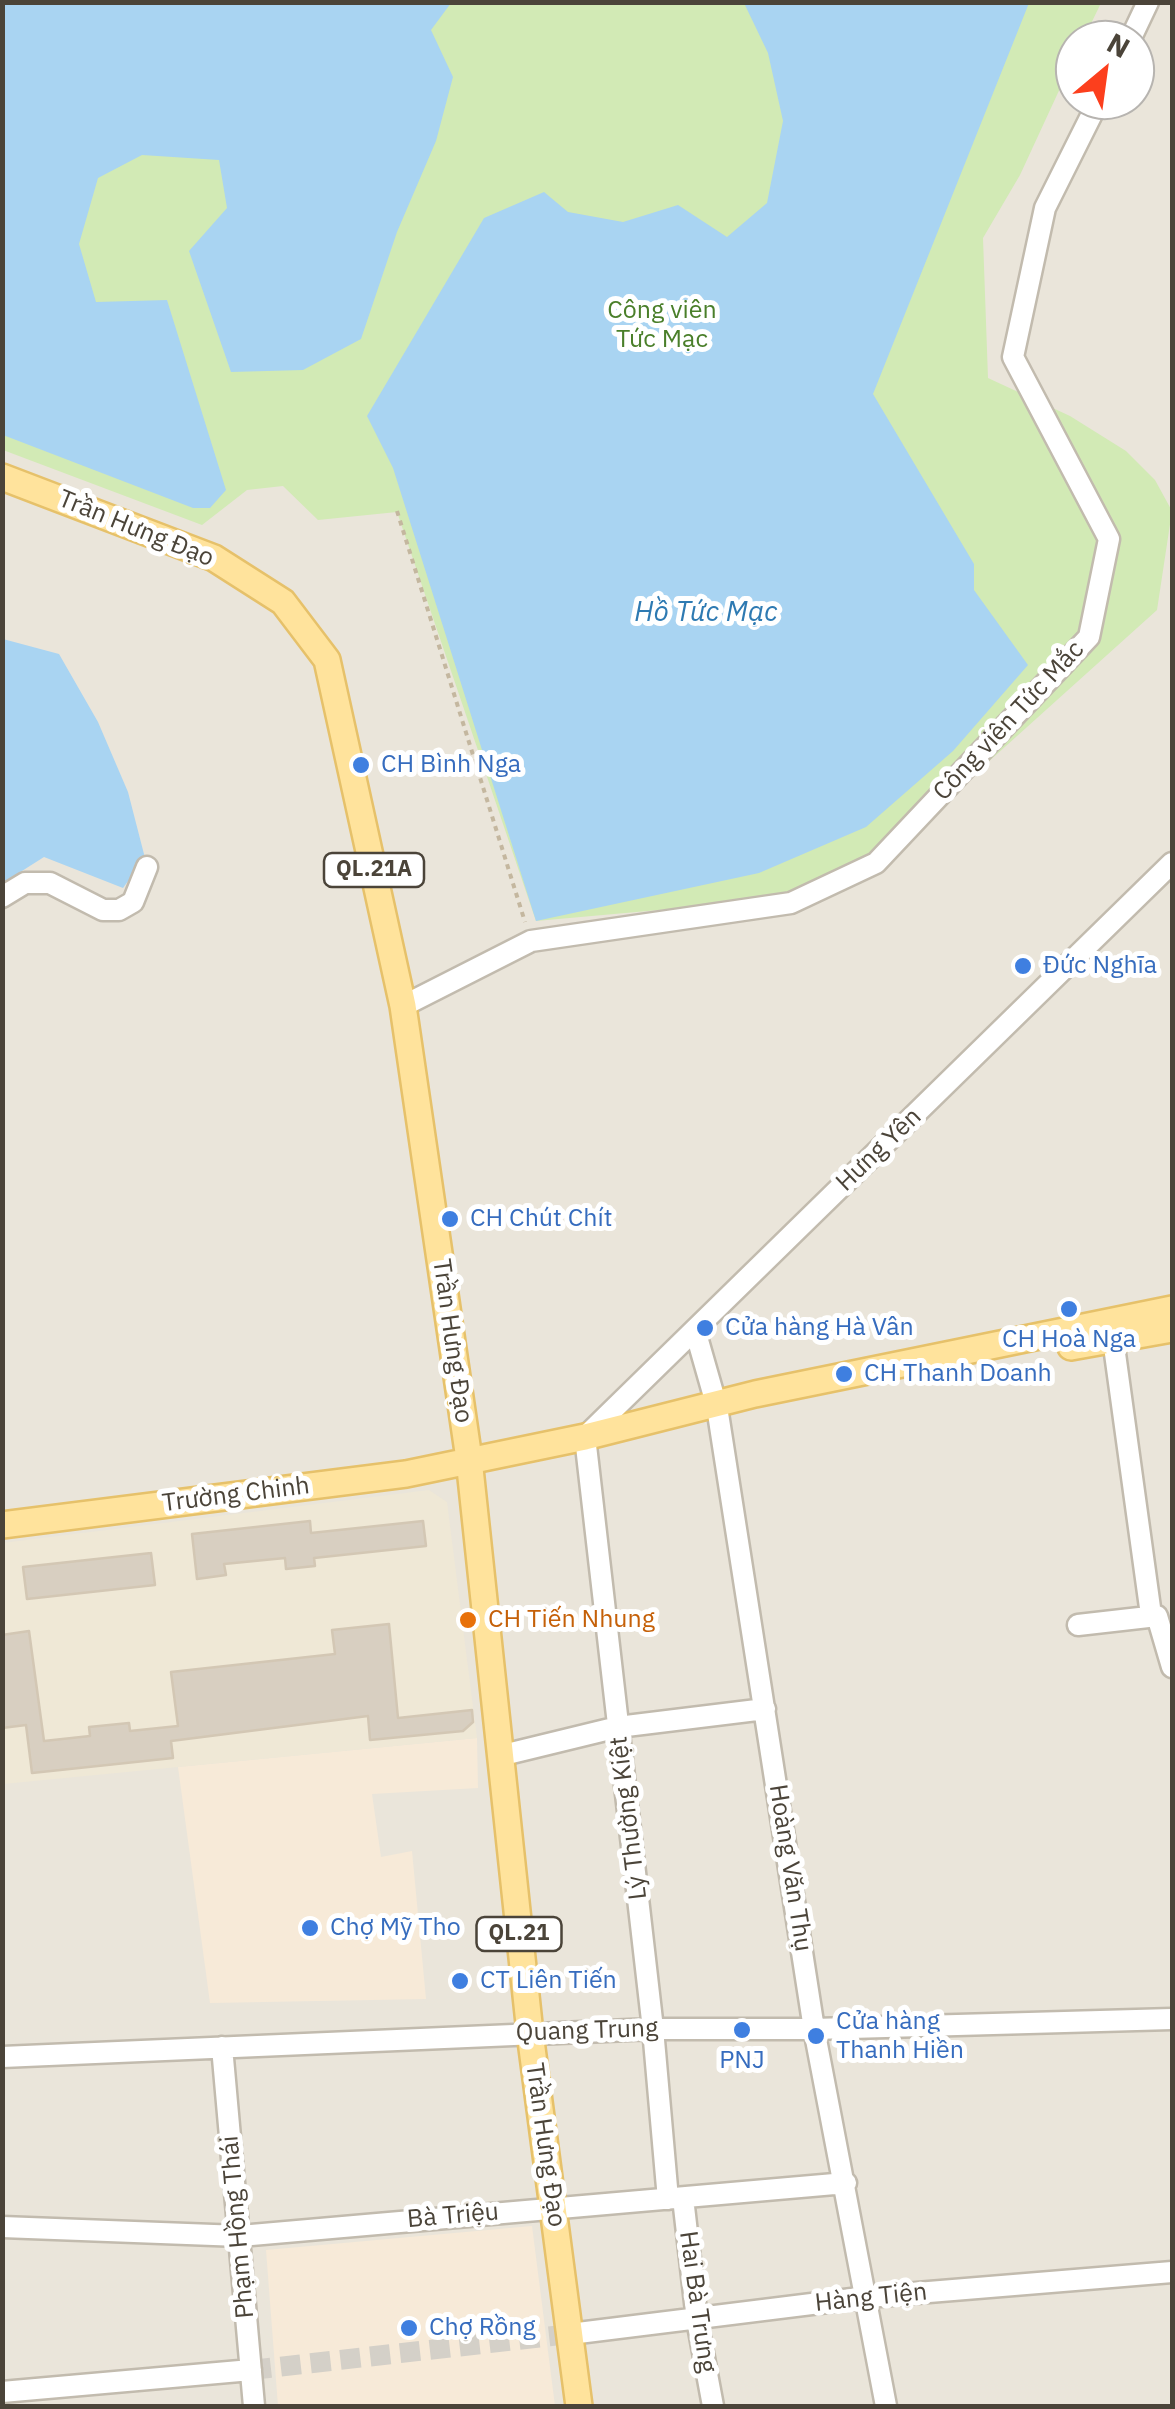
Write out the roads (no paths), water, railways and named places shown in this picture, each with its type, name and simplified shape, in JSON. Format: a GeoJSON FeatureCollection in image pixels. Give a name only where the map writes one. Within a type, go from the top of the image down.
{"type":"FeatureCollection","features":[{"type":"Feature","properties":{"kind":"main road","name":"Trần Hưng Đạo"},"geometry":{"type":"LineString","coordinates":[[2,477],[214,558],[283,602],[327,660],[402,1006],[469,1459],[530,2033],[579,2406]]}},
{"type":"Feature","properties":{"kind":"main road","name":"Trường Chinh"},"geometry":{"type":"LineString","coordinates":[[2,1525],[406,1474],[717,1407],[755,1394],[1012,1349],[1172,1309]]}},
{"type":"Feature","properties":{"kind":"main road","name":"Trường Chinh"},"geometry":{"type":"LineString","coordinates":[[1012,1349],[1113,1339],[1172,1328]]}},
{"type":"Feature","properties":{"kind":"main road","name":"Trường Chinh"},"geometry":{"type":"LineString","coordinates":[[2,1509],[408,1456],[469,1459]]}},
{"type":"Feature","properties":{"kind":"street","name":"Công viên Tức Mắc"},"geometry":{"type":"LineString","coordinates":[[402,1006],[530,941],[791,903],[876,862],[1089,637],[1109,539],[1013,357],[1045,208],[1090,120]]}},
{"type":"Feature","properties":{"kind":"street","name":"Hưng Yên"},"geometry":{"type":"LineString","coordinates":[[585,1437],[1172,863]]}},
{"type":"Feature","properties":{"kind":"street"},"geometry":{"type":"LineString","coordinates":[[2,898],[25,883],[50,883],[103,910],[120,910],[134,902],[146,867]]}},
{"type":"Feature","properties":{"kind":"street","name":"Hoàng Văn Thụ"},"geometry":{"type":"LineString","coordinates":[[695,1330],[717,1407],[814,2030],[868,2296],[886,2406]]}},
{"type":"Feature","properties":{"kind":"street"},"geometry":{"type":"LineString","coordinates":[[1113,1339],[1151,1615],[1162,1624],[1172,1667]]}},
{"type":"Feature","properties":{"kind":"street","name":"Lý Thường Kiệt"},"geometry":{"type":"LineString","coordinates":[[585,1437],[676,2198]]}},
{"type":"Feature","properties":{"kind":"street"},"geometry":{"type":"LineString","coordinates":[[1078,1625],[1151,1615]]}},
{"type":"Feature","properties":{"kind":"street"},"geometry":{"type":"LineString","coordinates":[[499,1756],[618,1727],[765,1710]]}},
{"type":"Feature","properties":{"kind":"street","name":"Quang Trung"},"geometry":{"type":"LineString","coordinates":[[2,2056],[654,2028],[814,2030],[1172,2019]]}},
{"type":"Feature","properties":{"kind":"street","name":"Phạm Hồng Thái"},"geometry":{"type":"LineString","coordinates":[[222,2047],[254,2406]]}},
{"type":"Feature","properties":{"kind":"street","name":"Bà Triệu"},"geometry":{"type":"LineString","coordinates":[[2,2227],[240,2236],[846,2183]]}},
{"type":"Feature","properties":{"kind":"street","name":"Hai Bà Trưng"},"geometry":{"type":"LineString","coordinates":[[676,2198],[712,2406]]}},
{"type":"Feature","properties":{"kind":"street","name":"Hàng Tiện"},"geometry":{"type":"LineString","coordinates":[[570,2334],[868,2296],[1172,2272]]}},
{"type":"Feature","properties":{"kind":"street"},"geometry":{"type":"LineString","coordinates":[[2,2392],[250,2370]]}},
{"type":"Feature","properties":{"kind":"water"},"geometry":{"type":"Polygon","coordinates":[[[2,3],[451,3],[431,30],[453,77],[436,141],[397,232],[361,339],[303,370],[231,372],[189,251],[227,208],[219,160],[142,155],[98,178],[79,244],[96,302],[167,300],[226,490],[210,508],[193,508],[3,435],[2,3]]]}},
{"type":"Feature","properties":{"kind":"water","name":"Hồ Tức Mạc"},"geometry":{"type":"Polygon","coordinates":[[[744,3],[1029,3],[873,394],[974,564],[974,590],[1028,665],[953,751],[866,827],[759,873],[536,921],[393,468],[367,416],[484,218],[544,192],[568,212],[623,222],[678,205],[727,237],[767,203],[783,121],[768,53],[744,3]]]}},
{"type":"Feature","properties":{"kind":"water"},"geometry":{"type":"Polygon","coordinates":[[[3,639],[59,654],[98,722],[128,792],[145,858],[123,888],[44,857],[3,883],[3,639]]]}},
{"type":"Feature","properties":{"kind":"tunnel"},"geometry":{"type":"LineString","coordinates":[[251,2370],[570,2334]]}},
{"type":"Feature","properties":{"kind":"place","name":"CH Bình Nga"},"geometry":{"type":"Point","coordinates":[361,765]}},
{"type":"Feature","properties":{"kind":"place","name":"Đức Nghĩa"},"geometry":{"type":"Point","coordinates":[1023,966]}},
{"type":"Feature","properties":{"kind":"place","name":"CH Chút Chít"},"geometry":{"type":"Point","coordinates":[450,1219]}},
{"type":"Feature","properties":{"kind":"place","name":"CH Hoà Nga"},"geometry":{"type":"Point","coordinates":[1069,1309]}},
{"type":"Feature","properties":{"kind":"place","name":"Cửa hàng Hà Vân"},"geometry":{"type":"Point","coordinates":[705,1328]}},
{"type":"Feature","properties":{"kind":"place","name":"CH Thanh Doanh"},"geometry":{"type":"Point","coordinates":[844,1374]}},
{"type":"Feature","properties":{"kind":"place","name":"CH Tiến Nhung"},"geometry":{"type":"Point","coordinates":[468,1620]}},
{"type":"Feature","properties":{"kind":"place","name":"Chợ Mỹ Tho"},"geometry":{"type":"Point","coordinates":[310,1928]}},
{"type":"Feature","properties":{"kind":"place","name":"CT Liên Tiến"},"geometry":{"type":"Point","coordinates":[460,1981]}},
{"type":"Feature","properties":{"kind":"place","name":"PNJ"},"geometry":{"type":"Point","coordinates":[742,2030]}},
{"type":"Feature","properties":{"kind":"place","name":"Cửa hàng Thanh Hiền"},"geometry":{"type":"Point","coordinates":[816,2036]}},
{"type":"Feature","properties":{"kind":"place","name":"Chợ Rồng"},"geometry":{"type":"Point","coordinates":[409,2328]}},
{"type":"Feature","properties":{"kind":"park label","name":"Công viên Tức Mạc"},"geometry":{"type":"Point","coordinates":[662,326]}}]}
